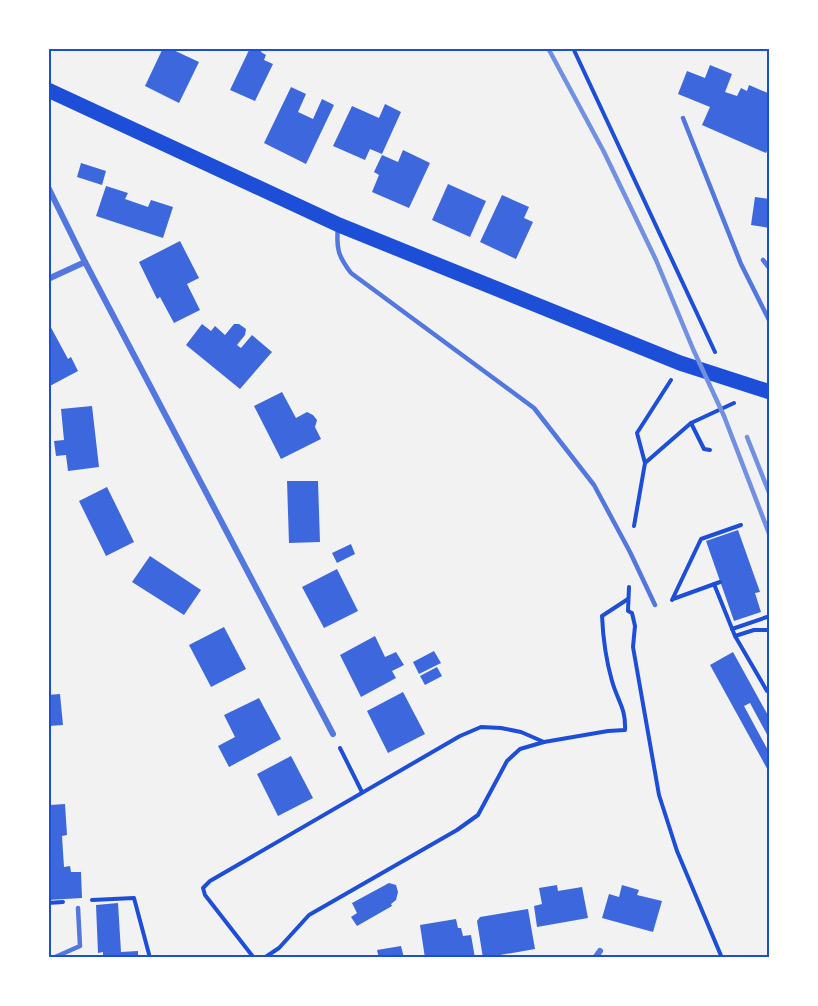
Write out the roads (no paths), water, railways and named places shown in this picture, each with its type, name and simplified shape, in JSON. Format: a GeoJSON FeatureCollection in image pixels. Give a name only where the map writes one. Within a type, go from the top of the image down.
{"type":"FeatureCollection","features":[{"type":"Feature","properties":{"kind":"main road"},"geometry":{"type":"LineString","coordinates":[[48,90],[339,225],[680,363],[770,392]]}},
{"type":"Feature","properties":{"kind":"street"},"geometry":{"type":"LineString","coordinates":[[48,187],[85,262],[333,734]]}},
{"type":"Feature","properties":{"kind":"street"},"geometry":{"type":"LineString","coordinates":[[48,279],[85,262]]}},
{"type":"Feature","properties":{"kind":"street"},"geometry":{"type":"LineString","coordinates":[[595,958],[600,951]]}},
{"type":"Feature","properties":{"kind":"lane"},"geometry":{"type":"LineString","coordinates":[[683,118],[741,264],[770,322]]}},
{"type":"Feature","properties":{"kind":"lane"},"geometry":{"type":"LineString","coordinates":[[339,225],[337,241],[340,257],[351,273],[534,408],[594,485],[655,605]]}},
{"type":"Feature","properties":{"kind":"lane"},"geometry":{"type":"LineString","coordinates":[[763,260],[770,269]]}},
{"type":"Feature","properties":{"kind":"lane"},"geometry":{"type":"LineString","coordinates":[[53,958],[80,945],[78,908]]}},
{"type":"Feature","properties":{"kind":"railway"},"geometry":{"type":"LineString","coordinates":[[548,48],[604,152],[656,260],[724,416],[770,536]]}},
{"type":"Feature","properties":{"kind":"railway"},"geometry":{"type":"LineString","coordinates":[[747,437],[770,495]]}}]}
